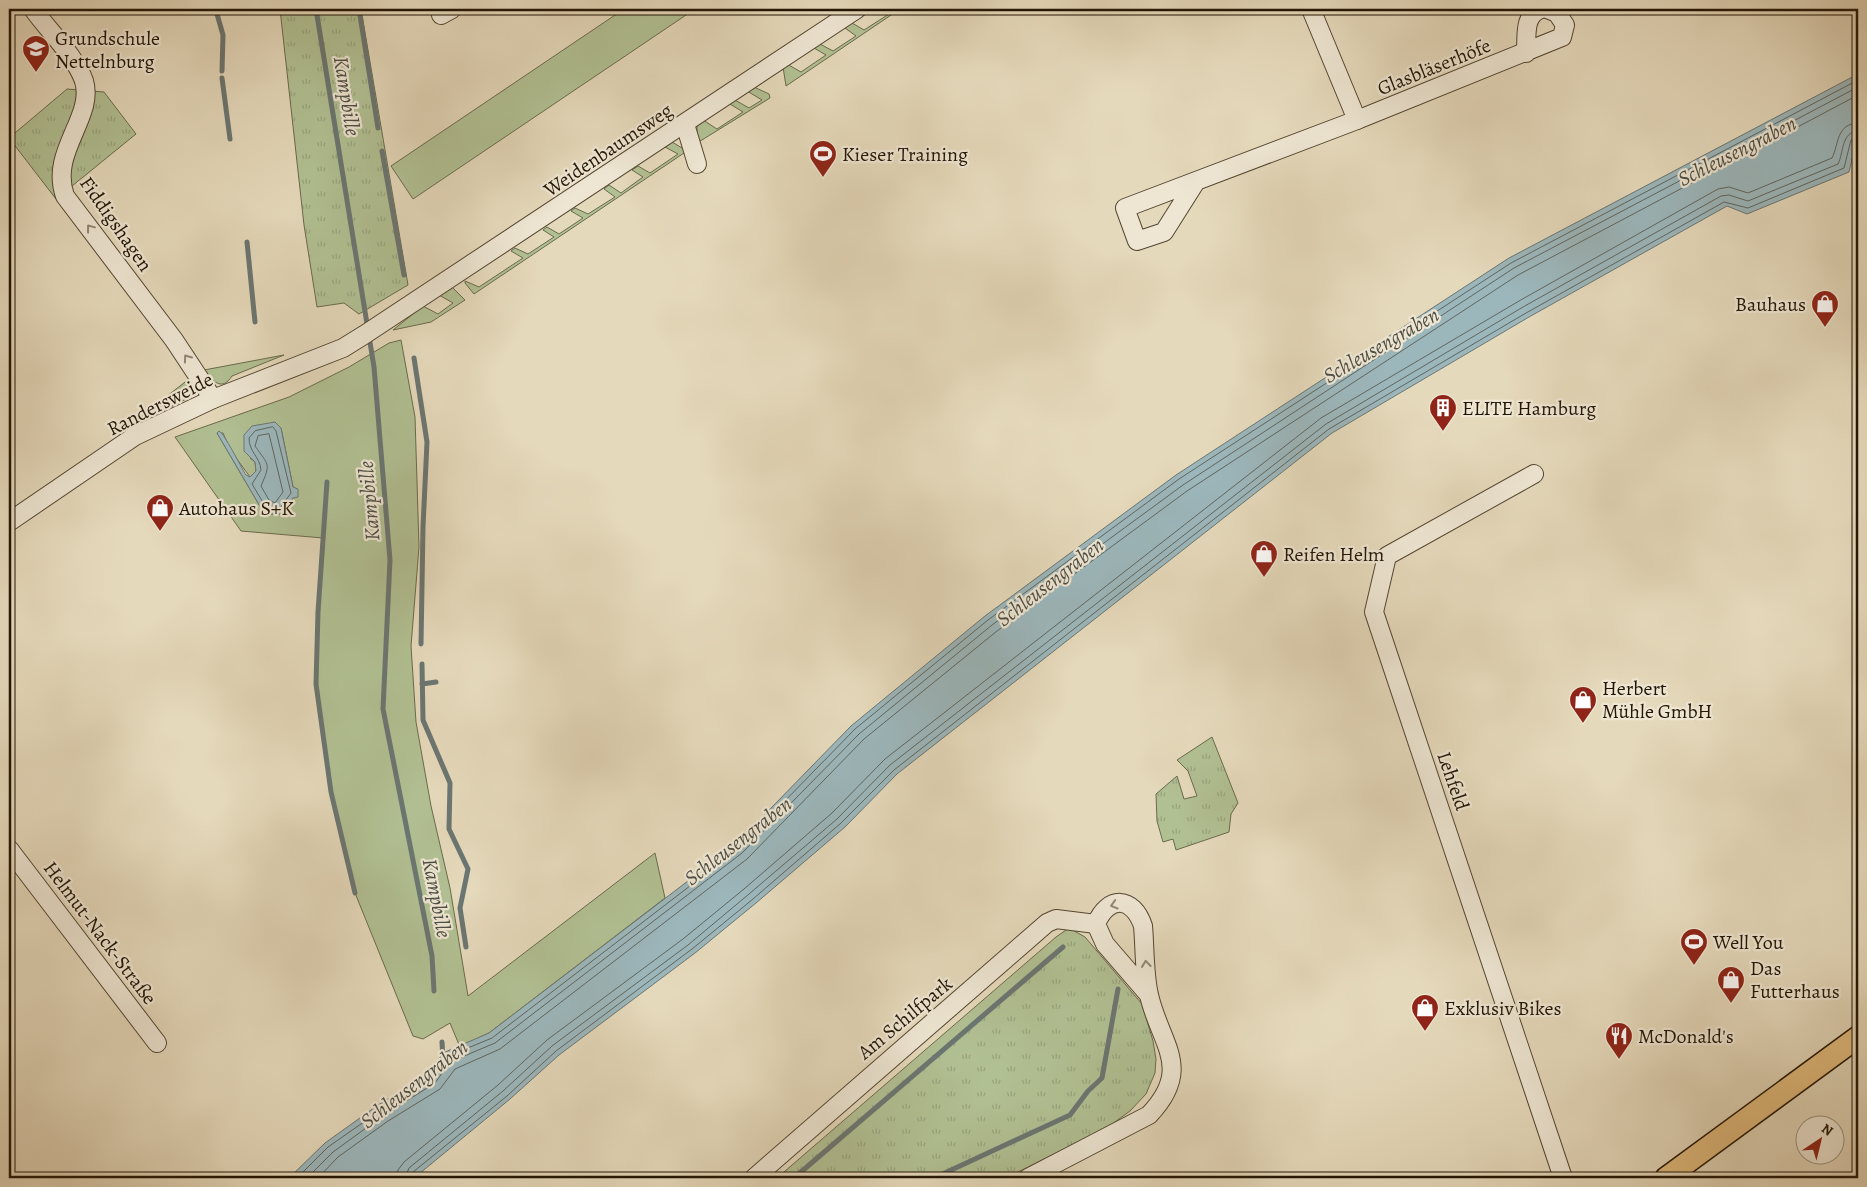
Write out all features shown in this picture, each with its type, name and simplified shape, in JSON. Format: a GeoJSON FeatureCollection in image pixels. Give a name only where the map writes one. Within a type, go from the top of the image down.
{"type":"FeatureCollection","features":[{"type":"Feature","properties":{"kind":"main road"},"geometry":{"type":"LineString","coordinates":[[1666,1178],[1858,1038]]}},
{"type":"Feature","properties":{"kind":"street","name":"Fiddigshagen"},"geometry":{"type":"LineString","coordinates":[[33,9],[78,68],[84,82],[85,92],[80,115],[62,161],[61,184],[65,196],[174,340],[213,399]]}},
{"type":"Feature","properties":{"kind":"street","name":"Weidenbaumsweg"},"geometry":{"type":"LineString","coordinates":[[343,348],[858,9]]}},
{"type":"Feature","properties":{"kind":"street"},"geometry":{"type":"LineString","coordinates":[[1311,9],[1357,120]]}},
{"type":"Feature","properties":{"kind":"street"},"geometry":{"type":"LineString","coordinates":[[1526,53],[1527,23],[1536,11],[1542,9]]}},
{"type":"Feature","properties":{"kind":"street","name":"Glasbläserhöfe"},"geometry":{"type":"LineString","coordinates":[[1195,182],[1357,120],[1562,37],[1564,25],[1557,13],[1547,9]]}},
{"type":"Feature","properties":{"kind":"street"},"geometry":{"type":"LineString","coordinates":[[685,124],[697,164]]}},
{"type":"Feature","properties":{"kind":"street","name":"Randersweide"},"geometry":{"type":"LineString","coordinates":[[9,522],[134,436],[213,399],[343,348]]}},
{"type":"Feature","properties":{"kind":"street","name":"Lehfeld"},"geometry":{"type":"LineString","coordinates":[[1534,474],[1387,556],[1374,612],[1563,1178]]}},
{"type":"Feature","properties":{"kind":"street","name":"Helmut-Nack-Straße"},"geometry":{"type":"LineString","coordinates":[[9,849],[157,1043]]}},
{"type":"Feature","properties":{"kind":"street"},"geometry":{"type":"LineString","coordinates":[[1028,1178],[1149,1115],[1163,1100],[1169,1088],[1171,1053],[1149,995],[1143,926],[1133,908],[1122,903],[1111,904],[1102,910],[1096,924],[1105,944],[1149,995]]}},
{"type":"Feature","properties":{"kind":"street","name":"Am Schilfpark"},"geometry":{"type":"LineString","coordinates":[[754,1178],[1047,923],[1056,920],[1096,924]]}},
{"type":"Feature","properties":{"kind":"green space"},"geometry":{"type":"Polygon","coordinates":[[[280,9],[361,9],[408,285],[359,314],[344,303],[317,307],[304,225],[280,9]]]}},
{"type":"Feature","properties":{"kind":"green space"},"geometry":{"type":"Polygon","coordinates":[[[624,9],[695,9],[413,199],[391,166],[624,9]]]}},
{"type":"Feature","properties":{"kind":"green space"},"geometry":{"type":"Polygon","coordinates":[[[882,9],[900,9],[786,86],[783,67],[787,64],[801,72],[826,55],[814,48],[820,44],[833,51],[856,36],[845,28],[852,23],[864,30],[889,14],[882,9]]]}},
{"type":"Feature","properties":{"kind":"green space"},"geometry":{"type":"Polygon","coordinates":[[[754,87],[769,94],[770,98],[697,143],[697,124],[703,120],[717,129],[743,112],[730,104],[735,100],[749,108],[762,100],[747,91],[754,87]]]}},
{"type":"Feature","properties":{"kind":"green space"},"geometry":{"type":"Polygon","coordinates":[[[67,89],[104,92],[136,134],[56,199],[9,138],[67,89]]]}},
{"type":"Feature","properties":{"kind":"green space"},"geometry":{"type":"Polygon","coordinates":[[[672,142],[687,151],[474,294],[465,283],[465,281],[479,287],[523,258],[511,251],[515,248],[528,254],[554,237],[543,230],[547,227],[559,234],[583,218],[571,211],[575,208],[588,214],[615,197],[604,189],[609,185],[621,193],[643,177],[632,170],[638,166],[650,173],[678,154],[665,147],[672,142]]]}},
{"type":"Feature","properties":{"kind":"green space"},"geometry":{"type":"Polygon","coordinates":[[[452,287],[465,300],[431,322],[393,330],[423,306],[438,314],[453,303],[439,295],[452,287]]]}},
{"type":"Feature","properties":{"kind":"green space"},"geometry":{"type":"Polygon","coordinates":[[[401,340],[415,417],[419,547],[411,646],[416,722],[431,806],[450,888],[468,996],[655,853],[665,898],[489,1033],[460,1047],[450,1023],[423,1039],[413,1036],[355,893],[331,792],[316,684],[323,538],[241,531],[175,437],[289,397],[349,367],[389,343],[401,340]],[[281,428],[250,458],[255,462],[256,471],[250,477],[231,451],[223,433],[217,433],[261,508],[269,514],[282,514],[293,498],[293,487],[281,428]]]}},
{"type":"Feature","properties":{"kind":"green space"},"geometry":{"type":"Polygon","coordinates":[[[284,355],[232,376],[228,381],[221,384],[210,378],[204,370],[284,355]]]}},
{"type":"Feature","properties":{"kind":"green space"},"geometry":{"type":"Polygon","coordinates":[[[189,379],[194,387],[192,396],[151,417],[140,417],[189,379]]]}},
{"type":"Feature","properties":{"kind":"green space"},"geometry":{"type":"Polygon","coordinates":[[[1212,737],[1238,803],[1231,814],[1229,832],[1176,850],[1173,839],[1163,842],[1157,821],[1156,794],[1177,776],[1184,799],[1197,796],[1188,771],[1177,760],[1212,737]]]}},
{"type":"Feature","properties":{"kind":"green space"},"geometry":{"type":"Polygon","coordinates":[[[1069,928],[1085,937],[1142,1004],[1153,1041],[1156,1059],[1155,1073],[1146,1094],[1130,1111],[1108,1127],[1006,1178],[777,1178],[1056,937],[1069,928]]]}},
{"type":"Feature","properties":{"kind":"water","name":"Schleusengraben"},"geometry":{"type":"Polygon","coordinates":[[[1858,74],[1858,134],[1849,172],[1747,214],[1727,206],[1529,317],[1332,433],[897,774],[845,827],[756,903],[695,953],[559,1055],[510,1099],[414,1178],[289,1178],[325,1143],[378,1105],[428,1075],[443,1053],[489,1033],[735,845],[851,726],[985,616],[1176,475],[1509,258],[1858,74]]]}},
{"type":"Feature","properties":{"kind":"water"},"geometry":{"type":"Polygon","coordinates":[[[275,422],[281,428],[293,487],[298,489],[298,497],[293,498],[282,514],[269,514],[261,508],[217,433],[219,431],[221,433],[246,475],[250,477],[256,471],[255,462],[244,451],[244,435],[252,426],[275,422]]]}},
{"type":"Feature","properties":{"kind":"waterway","name":"Kampbille"},"geometry":{"type":"LineString","coordinates":[[316,9],[374,367],[390,560],[383,709],[432,956],[434,991]]}},
{"type":"Feature","properties":{"kind":"waterway"},"geometry":{"type":"LineString","coordinates":[[359,9],[378,128]]}},
{"type":"Feature","properties":{"kind":"waterway"},"geometry":{"type":"LineString","coordinates":[[217,14],[223,35],[222,71]]}},
{"type":"Feature","properties":{"kind":"waterway"},"geometry":{"type":"LineString","coordinates":[[222,78],[230,139]]}},
{"type":"Feature","properties":{"kind":"waterway"},"geometry":{"type":"LineString","coordinates":[[382,151],[404,275]]}},
{"type":"Feature","properties":{"kind":"waterway"},"geometry":{"type":"LineString","coordinates":[[247,242],[255,322]]}},
{"type":"Feature","properties":{"kind":"waterway"},"geometry":{"type":"LineString","coordinates":[[414,358],[427,442],[421,644]]}},
{"type":"Feature","properties":{"kind":"waterway"},"geometry":{"type":"LineString","coordinates":[[327,482],[318,612],[316,684],[331,792],[355,893]]}},
{"type":"Feature","properties":{"kind":"waterway"},"geometry":{"type":"LineString","coordinates":[[422,664],[423,720],[450,783],[449,829],[468,869],[460,908],[466,947]]}},
{"type":"Feature","properties":{"kind":"waterway"},"geometry":{"type":"LineString","coordinates":[[422,684],[436,682]]}},
{"type":"Feature","properties":{"kind":"waterway"},"geometry":{"type":"LineString","coordinates":[[794,1178],[1063,947]]}},
{"type":"Feature","properties":{"kind":"waterway"},"geometry":{"type":"LineString","coordinates":[[934,1178],[1070,1115],[1088,1091],[1102,1078],[1118,989]]}},
{"type":"Feature","properties":{"kind":"waterway","name":"Kampbille"},"geometry":{"type":"LineString","coordinates":[[442,1042],[443,1060]]}},
{"type":"Feature","properties":{"kind":"place","name":"Grundschule Nettelnburg"},"geometry":{"type":"Point","coordinates":[36,73]}},
{"type":"Feature","properties":{"kind":"place","name":"Kieser Training"},"geometry":{"type":"Point","coordinates":[823,178]}},
{"type":"Feature","properties":{"kind":"place","name":"Bauhaus"},"geometry":{"type":"Point","coordinates":[1825,328]}},
{"type":"Feature","properties":{"kind":"place","name":"ELITE Hamburg"},"geometry":{"type":"Point","coordinates":[1443,432]}},
{"type":"Feature","properties":{"kind":"place","name":"Autohaus S+K"},"geometry":{"type":"Point","coordinates":[160,532]}},
{"type":"Feature","properties":{"kind":"place","name":"Reifen Helm"},"geometry":{"type":"Point","coordinates":[1264,578]}},
{"type":"Feature","properties":{"kind":"place","name":"Herbert Mühle GmbH"},"geometry":{"type":"Point","coordinates":[1583,724]}},
{"type":"Feature","properties":{"kind":"place","name":"Well You"},"geometry":{"type":"Point","coordinates":[1694,966]}},
{"type":"Feature","properties":{"kind":"place","name":"Das Futterhaus"},"geometry":{"type":"Point","coordinates":[1731,1004]}},
{"type":"Feature","properties":{"kind":"place","name":"Exklusiv Bikes"},"geometry":{"type":"Point","coordinates":[1425,1032]}},
{"type":"Feature","properties":{"kind":"place","name":"McDonald's"},"geometry":{"type":"Point","coordinates":[1619,1060]}}]}
